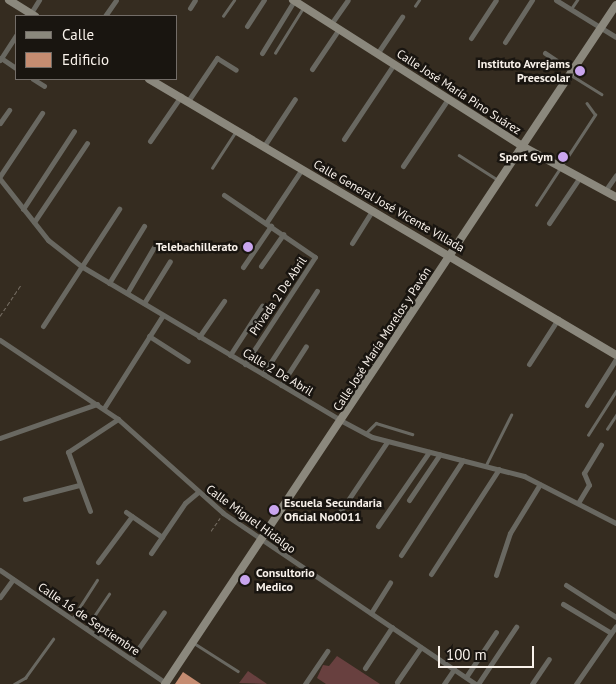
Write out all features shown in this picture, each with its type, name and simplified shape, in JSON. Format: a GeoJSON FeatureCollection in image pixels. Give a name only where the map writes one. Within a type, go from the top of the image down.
{"type":"FeatureCollection","features":[{"type":"Feature","properties":{"kind":"main road"},"geometry":{"type":"LineString","coordinates":[[9,0],[32,15]]}},
{"type":"Feature","properties":{"kind":"main road","name":"Calle José María Pino Suárez"},"geometry":{"type":"LineString","coordinates":[[293,0],[522,146],[616,196]]}},
{"type":"Feature","properties":{"kind":"main road","name":"Calle José María Morelos y Pavón"},"geometry":{"type":"LineString","coordinates":[[166,684],[616,5]]}},
{"type":"Feature","properties":{"kind":"main road","name":"Calle General José Vicente Villada"},"geometry":{"type":"LineString","coordinates":[[151,80],[450,254],[616,355]]}},
{"type":"Feature","properties":{"kind":"street"},"geometry":{"type":"LineString","coordinates":[[32,15],[39,0]]}},
{"type":"Feature","properties":{"kind":"street"},"geometry":{"type":"LineString","coordinates":[[106,15],[116,0]]}},
{"type":"Feature","properties":{"kind":"street"},"geometry":{"type":"LineString","coordinates":[[190,8],[195,0]]}},
{"type":"Feature","properties":{"kind":"street"},"geometry":{"type":"LineString","coordinates":[[247,26],[264,0]]}},
{"type":"Feature","properties":{"kind":"street"},"geometry":{"type":"LineString","coordinates":[[262,53],[293,0]]}},
{"type":"Feature","properties":{"kind":"street"},"geometry":{"type":"LineString","coordinates":[[331,24],[348,0]]}},
{"type":"Feature","properties":{"kind":"street"},"geometry":{"type":"LineString","coordinates":[[471,38],[496,0]]}},
{"type":"Feature","properties":{"kind":"street"},"geometry":{"type":"LineString","coordinates":[[504,42],[532,0]]}},
{"type":"Feature","properties":{"kind":"street"},"geometry":{"type":"LineString","coordinates":[[556,0],[616,36]]}},
{"type":"Feature","properties":{"kind":"street"},"geometry":{"type":"LineString","coordinates":[[377,54],[402,17]]}},
{"type":"Feature","properties":{"kind":"street"},"geometry":{"type":"LineString","coordinates":[[312,69],[339,28]]}},
{"type":"Feature","properties":{"kind":"street"},"geometry":{"type":"LineString","coordinates":[[14,45],[1,59],[15,67]]}},
{"type":"Feature","properties":{"kind":"street"},"geometry":{"type":"LineString","coordinates":[[544,52],[571,72]]}},
{"type":"Feature","properties":{"kind":"street"},"geometry":{"type":"LineString","coordinates":[[188,101],[216,58],[236,70]]}},
{"type":"Feature","properties":{"kind":"street"},"geometry":{"type":"LineString","coordinates":[[344,138],[394,64]]}},
{"type":"Feature","properties":{"kind":"street"},"geometry":{"type":"LineString","coordinates":[[35,80],[44,86]]}},
{"type":"Feature","properties":{"kind":"street"},"geometry":{"type":"LineString","coordinates":[[150,141],[180,96]]}},
{"type":"Feature","properties":{"kind":"street"},"geometry":{"type":"LineString","coordinates":[[264,146],[295,99]]}},
{"type":"Feature","properties":{"kind":"street"},"geometry":{"type":"LineString","coordinates":[[403,166],[448,99]]}},
{"type":"Feature","properties":{"kind":"street"},"geometry":{"type":"LineString","coordinates":[[0,123],[9,110]]}},
{"type":"Feature","properties":{"kind":"street"},"geometry":{"type":"LineString","coordinates":[[0,177],[42,113]]}},
{"type":"Feature","properties":{"kind":"street"},"geometry":{"type":"LineString","coordinates":[[23,209],[74,131]]}},
{"type":"Feature","properties":{"kind":"street"},"geometry":{"type":"LineString","coordinates":[[34,222],[87,143]]}},
{"type":"Feature","properties":{"kind":"street"},"geometry":{"type":"LineString","coordinates":[[243,267],[302,169]]}},
{"type":"Feature","properties":{"kind":"street"},"geometry":{"type":"LineString","coordinates":[[605,191],[616,175]]}},
{"type":"Feature","properties":{"kind":"street","name":"Calle 2 De Abril"},"geometry":{"type":"LineString","coordinates":[[0,177],[23,209],[57,249],[81,266],[366,435],[387,442],[499,469],[540,484],[616,523]]}},
{"type":"Feature","properties":{"kind":"street"},"geometry":{"type":"LineString","coordinates":[[549,223],[580,178]]}},
{"type":"Feature","properties":{"kind":"street","name":"Privada 2 De Abril"},"geometry":{"type":"LineString","coordinates":[[224,195],[315,258],[245,364]]}},
{"type":"Feature","properties":{"kind":"street"},"geometry":{"type":"LineString","coordinates":[[43,326],[119,209]]}},
{"type":"Feature","properties":{"kind":"street"},"geometry":{"type":"LineString","coordinates":[[352,243],[373,210]]}},
{"type":"Feature","properties":{"kind":"street"},"geometry":{"type":"LineString","coordinates":[[109,283],[144,226]]}},
{"type":"Feature","properties":{"kind":"street"},"geometry":{"type":"LineString","coordinates":[[260,266],[282,234]]}},
{"type":"Feature","properties":{"kind":"street"},"geometry":{"type":"LineString","coordinates":[[127,293],[154,247]]}},
{"type":"Feature","properties":{"kind":"street"},"geometry":{"type":"LineString","coordinates":[[144,303],[170,261]]}},
{"type":"Feature","properties":{"kind":"street"},"geometry":{"type":"LineString","coordinates":[[263,374],[317,291]]}},
{"type":"Feature","properties":{"kind":"street"},"geometry":{"type":"LineString","coordinates":[[199,337],[224,301]]}},
{"type":"Feature","properties":{"kind":"street"},"geometry":{"type":"LineString","coordinates":[[230,355],[262,306]]}},
{"type":"Feature","properties":{"kind":"street"},"geometry":{"type":"LineString","coordinates":[[104,408],[163,315]]}},
{"type":"Feature","properties":{"kind":"street"},"geometry":{"type":"LineString","coordinates":[[529,364],[558,319]]}},
{"type":"Feature","properties":{"kind":"street"},"geometry":{"type":"LineString","coordinates":[[150,336],[188,361]]}},
{"type":"Feature","properties":{"kind":"street","name":"Calle Miguel Hidalgo"},"geometry":{"type":"LineString","coordinates":[[0,340],[104,408],[223,513],[475,683]]}},
{"type":"Feature","properties":{"kind":"street"},"geometry":{"type":"LineString","coordinates":[[281,385],[306,346]]}},
{"type":"Feature","properties":{"kind":"street"},"geometry":{"type":"LineString","coordinates":[[587,405],[616,359]]}},
{"type":"Feature","properties":{"kind":"street"},"geometry":{"type":"LineString","coordinates":[[0,438],[97,404]]}},
{"type":"Feature","properties":{"kind":"street"},"geometry":{"type":"LineString","coordinates":[[90,511],[79,484],[69,450],[118,419]]}},
{"type":"Feature","properties":{"kind":"street"},"geometry":{"type":"LineString","coordinates":[[338,515],[387,442]]}},
{"type":"Feature","properties":{"kind":"street"},"geometry":{"type":"LineString","coordinates":[[578,503],[589,485],[584,473],[601,445]]}},
{"type":"Feature","properties":{"kind":"street"},"geometry":{"type":"LineString","coordinates":[[378,526],[428,452]]}},
{"type":"Feature","properties":{"kind":"street"},"geometry":{"type":"LineString","coordinates":[[409,500],[440,454]]}},
{"type":"Feature","properties":{"kind":"street"},"geometry":{"type":"LineString","coordinates":[[401,555],[463,460]]}},
{"type":"Feature","properties":{"kind":"street"},"geometry":{"type":"LineString","coordinates":[[431,574],[499,469]]}},
{"type":"Feature","properties":{"kind":"street"},"geometry":{"type":"LineString","coordinates":[[25,499],[79,484]]}},
{"type":"Feature","properties":{"kind":"street"},"geometry":{"type":"LineString","coordinates":[[496,575],[510,533],[540,484]]}},
{"type":"Feature","properties":{"kind":"street"},"geometry":{"type":"LineString","coordinates":[[151,553],[185,503],[198,492]]}},
{"type":"Feature","properties":{"kind":"street"},"geometry":{"type":"LineString","coordinates":[[98,562],[129,514],[162,537]]}},
{"type":"Feature","properties":{"kind":"street","name":"Calle 16 de Septiembre"},"geometry":{"type":"LineString","coordinates":[[0,570],[166,684]]}},
{"type":"Feature","properties":{"kind":"street"},"geometry":{"type":"LineString","coordinates":[[0,597],[12,579]]}},
{"type":"Feature","properties":{"kind":"street"},"geometry":{"type":"LineString","coordinates":[[371,613],[390,582]]}},
{"type":"Feature","properties":{"kind":"street"},"geometry":{"type":"LineString","coordinates":[[566,585],[616,617]]}},
{"type":"Feature","properties":{"kind":"street"},"geometry":{"type":"LineString","coordinates":[[563,604],[611,633]]}},
{"type":"Feature","properties":{"kind":"street"},"geometry":{"type":"LineString","coordinates":[[131,659],[164,612]]}},
{"type":"Feature","properties":{"kind":"street"},"geometry":{"type":"LineString","coordinates":[[576,684],[616,626]]}},
{"type":"Feature","properties":{"kind":"street"},"geometry":{"type":"LineString","coordinates":[[365,668],[392,627]]}},
{"type":"Feature","properties":{"kind":"street"},"geometry":{"type":"LineString","coordinates":[[475,683],[516,627]]}},
{"type":"Feature","properties":{"kind":"street"},"geometry":{"type":"LineString","coordinates":[[466,677],[496,632]]}},
{"type":"Feature","properties":{"kind":"street"},"geometry":{"type":"LineString","coordinates":[[397,682],[421,647]]}},
{"type":"Feature","properties":{"kind":"street"},"geometry":{"type":"LineString","coordinates":[[305,684],[326,651]]}},
{"type":"Feature","properties":{"kind":"street"},"geometry":{"type":"LineString","coordinates":[[532,684],[549,659]]}},
{"type":"Feature","properties":{"kind":"street"},"geometry":{"type":"LineString","coordinates":[[444,684],[454,669]]}},
{"type":"Feature","properties":{"kind":"lane"},"geometry":{"type":"LineString","coordinates":[[223,16],[234,0]]}},
{"type":"Feature","properties":{"kind":"lane"},"geometry":{"type":"LineString","coordinates":[[415,6],[419,0]]}},
{"type":"Feature","properties":{"kind":"lane"},"geometry":{"type":"LineString","coordinates":[[571,9],[577,0]]}},
{"type":"Feature","properties":{"kind":"lane"},"geometry":{"type":"LineString","coordinates":[[275,53],[304,7]]}},
{"type":"Feature","properties":{"kind":"lane"},"geometry":{"type":"LineString","coordinates":[[571,72],[602,94]]}},
{"type":"Feature","properties":{"kind":"lane"},"geometry":{"type":"LineString","coordinates":[[536,205],[595,115],[586,104]]}},
{"type":"Feature","properties":{"kind":"lane"},"geometry":{"type":"LineString","coordinates":[[212,168],[237,130]]}},
{"type":"Feature","properties":{"kind":"lane"},"geometry":{"type":"LineString","coordinates":[[459,155],[499,181]]}},
{"type":"Feature","properties":{"kind":"lane"},"geometry":{"type":"LineString","coordinates":[[588,435],[616,392]]}},
{"type":"Feature","properties":{"kind":"lane"},"geometry":{"type":"LineString","coordinates":[[485,466],[511,415]]}},
{"type":"Feature","properties":{"kind":"lane"},"geometry":{"type":"LineString","coordinates":[[607,429],[616,415]]}},
{"type":"Feature","properties":{"kind":"lane"},"geometry":{"type":"LineString","coordinates":[[366,435],[375,423],[412,434]]}},
{"type":"Feature","properties":{"kind":"lane"},"geometry":{"type":"LineString","coordinates":[[71,620],[98,580]]}},
{"type":"Feature","properties":{"kind":"lane"},"geometry":{"type":"LineString","coordinates":[[86,629],[109,594]]}},
{"type":"Feature","properties":{"kind":"lane"},"geometry":{"type":"LineString","coordinates":[[14,684],[25,678],[53,639]]}},
{"type":"Feature","properties":{"kind":"lane"},"geometry":{"type":"LineString","coordinates":[[193,642],[238,671]]}},
{"type":"Feature","properties":{"kind":"path"},"geometry":{"type":"LineString","coordinates":[[0,316],[21,285]]}},
{"type":"Feature","properties":{"kind":"path"},"geometry":{"type":"LineString","coordinates":[[211,531],[223,513]]}},
{"type":"Feature","properties":{"kind":"shaded area"},"geometry":{"type":"Polygon","coordinates":[[[337,656],[380,684],[326,684],[317,678],[323,665],[329,666],[337,656]]]}},
{"type":"Feature","properties":{"kind":"shaded area"},"geometry":{"type":"Polygon","coordinates":[[[248,671],[267,684],[239,683],[248,671]]]}},
{"type":"Feature","properties":{"kind":"building"},"geometry":{"type":"Polygon","coordinates":[[[183,672],[201,684],[175,684],[183,672]]]}},
{"type":"Feature","properties":{"kind":"place","name":"Instituto Avrejams Preescolar"},"geometry":{"type":"Point","coordinates":[580,71]}},
{"type":"Feature","properties":{"kind":"place","name":"Sport Gym"},"geometry":{"type":"Point","coordinates":[563,157]}},
{"type":"Feature","properties":{"kind":"place","name":"Telebachillerato"},"geometry":{"type":"Point","coordinates":[248,247]}},
{"type":"Feature","properties":{"kind":"place","name":"Escuela Secundaria Oficial No0011"},"geometry":{"type":"Point","coordinates":[274,510]}},
{"type":"Feature","properties":{"kind":"place","name":"Consultorio Medico"},"geometry":{"type":"Point","coordinates":[245,580]}}]}
